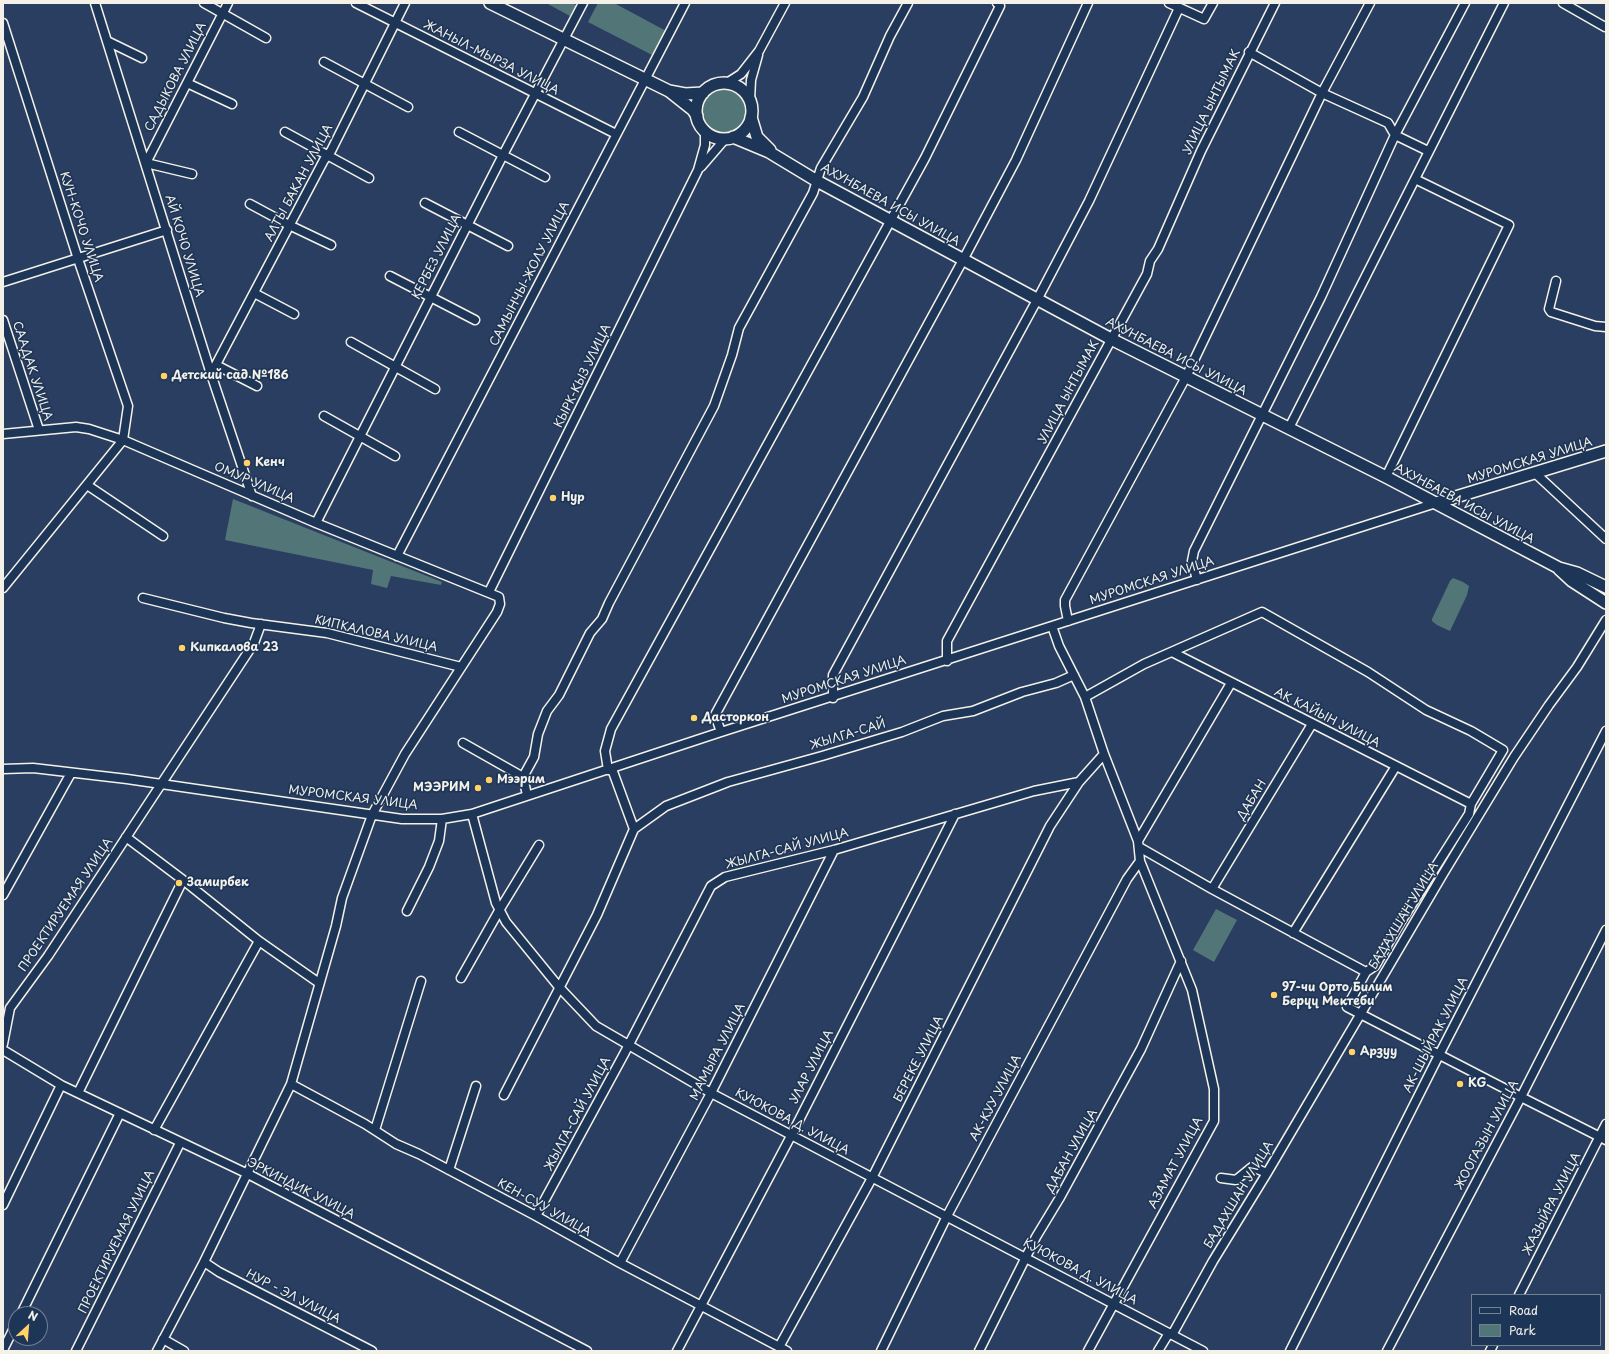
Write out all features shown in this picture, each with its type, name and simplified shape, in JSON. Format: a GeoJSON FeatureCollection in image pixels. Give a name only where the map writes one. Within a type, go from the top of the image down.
{"type":"FeatureCollection","features":[{"type":"Feature","properties":{"kind":"main road"},"geometry":{"type":"LineString","coordinates":[[490,3],[669,91],[693,110],[705,130],[715,137],[729,138],[746,129],[751,117],[752,108],[750,100],[739,87],[726,83],[714,85],[703,93],[698,104],[697,116]]}},
{"type":"Feature","properties":{"kind":"main road"},"geometry":{"type":"LineString","coordinates":[[669,91],[691,94],[703,93]]}},
{"type":"Feature","properties":{"kind":"main road","name":"АХУНБАЕВА ИСЫ УЛИЦА"},"geometry":{"type":"LineString","coordinates":[[751,117],[757,136],[769,149],[784,161]]}},
{"type":"Feature","properties":{"kind":"main road","name":"АХУНБАЕВА ИСЫ УЛИЦА"},"geometry":{"type":"LineString","coordinates":[[729,138],[758,147],[817,181],[1111,339],[1386,477],[1559,568],[1578,573],[1606,587]]}},
{"type":"Feature","properties":{"kind":"main road","name":"МУРОМСКАЯ УЛИЦА"},"geometry":{"type":"LineString","coordinates":[[1436,503],[1606,451]]}},
{"type":"Feature","properties":{"kind":"main road","name":"АХУНБАЕВА ИСЫ УЛИЦА"},"geometry":{"type":"LineString","coordinates":[[1559,568],[1572,582],[1606,602]]}},
{"type":"Feature","properties":{"kind":"street","name":"АЙ КОЧО УЛИЦА"},"geometry":{"type":"LineString","coordinates":[[95,3],[252,496]]}},
{"type":"Feature","properties":{"kind":"street"},"geometry":{"type":"LineString","coordinates":[[204,3],[223,12],[266,38]]}},
{"type":"Feature","properties":{"kind":"street","name":"САДЫКОВА УЛИЦА"},"geometry":{"type":"LineString","coordinates":[[146,163],[228,3]]}},
{"type":"Feature","properties":{"kind":"street","name":"ЖАНЫЛ-МЫРЗА УЛИЦА"},"geometry":{"type":"LineString","coordinates":[[356,3],[616,134]]}},
{"type":"Feature","properties":{"kind":"street","name":"АЛТЫ БАКАН УЛИЦА"},"geometry":{"type":"LineString","coordinates":[[212,374],[290,225],[331,151],[405,3]]}},
{"type":"Feature","properties":{"kind":"street","name":"КЕРБЕЗ УЛИЦА"},"geometry":{"type":"LineString","coordinates":[[316,523],[430,296],[583,3]]}},
{"type":"Feature","properties":{"kind":"street","name":"САМЫНЧЫ-ЖОЛУ УЛИЦА"},"geometry":{"type":"LineString","coordinates":[[397,556],[685,3]]}},
{"type":"Feature","properties":{"kind":"street"},"geometry":{"type":"LineString","coordinates":[[726,83],[740,74],[759,51],[785,3]]}},
{"type":"Feature","properties":{"kind":"street"},"geometry":{"type":"LineString","coordinates":[[527,796],[523,777],[534,757],[538,734],[547,711],[559,695],[590,633],[602,619],[714,406],[732,355],[739,328],[814,193],[822,168],[863,97],[890,36],[908,3]]}},
{"type":"Feature","properties":{"kind":"street"},"geometry":{"type":"LineString","coordinates":[[504,1095],[597,915],[634,829],[610,770],[605,751],[611,728],[925,158],[1000,6],[997,3]]}},
{"type":"Feature","properties":{"kind":"street"},"geometry":{"type":"LineString","coordinates":[[721,732],[715,714],[1016,160],[1088,3]]}},
{"type":"Feature","properties":{"kind":"street"},"geometry":{"type":"LineString","coordinates":[[1169,3],[1204,19],[1213,3]]}},
{"type":"Feature","properties":{"kind":"street","name":"УЛИЦА ЫНТЫМАК"},"geometry":{"type":"LineString","coordinates":[[947,661],[947,641],[1147,274],[1150,261],[1158,249],[1201,151],[1249,52],[1275,3]]}},
{"type":"Feature","properties":{"kind":"street"},"geometry":{"type":"LineString","coordinates":[[1068,621],[1065,600],[1186,377],[1322,93],[1370,3]]}},
{"type":"Feature","properties":{"kind":"street"},"geometry":{"type":"LineString","coordinates":[[1197,580],[1192,561],[1194,551],[1321,297],[1395,135],[1465,3]]}},
{"type":"Feature","properties":{"kind":"street"},"geometry":{"type":"LineString","coordinates":[[1288,428],[1504,3]]}},
{"type":"Feature","properties":{"kind":"street"},"geometry":{"type":"LineString","coordinates":[[1563,3],[1605,27]]}},
{"type":"Feature","properties":{"kind":"street"},"geometry":{"type":"LineString","coordinates":[[833,698],[834,675],[1037,300],[1088,200],[1179,8]]}},
{"type":"Feature","properties":{"kind":"street","name":"КУН-КОЧО УЛИЦА"},"geometry":{"type":"LineString","coordinates":[[3,23],[78,259],[128,406],[123,440]]}},
{"type":"Feature","properties":{"kind":"street"},"geometry":{"type":"LineString","coordinates":[[107,41],[142,58]]}},
{"type":"Feature","properties":{"kind":"street"},"geometry":{"type":"LineString","coordinates":[[750,100],[751,80],[759,51]]}},
{"type":"Feature","properties":{"kind":"street"},"geometry":{"type":"LineString","coordinates":[[1249,52],[1322,93],[1388,123],[1395,135],[1428,151]]}},
{"type":"Feature","properties":{"kind":"street"},"geometry":{"type":"LineString","coordinates":[[324,62],[408,107]]}},
{"type":"Feature","properties":{"kind":"street"},"geometry":{"type":"LineString","coordinates":[[187,83],[232,104]]}},
{"type":"Feature","properties":{"kind":"street","name":"КЫРК-КЫЗ УЛИЦА"},"geometry":{"type":"LineString","coordinates":[[489,592],[698,170],[705,145],[705,130]]}},
{"type":"Feature","properties":{"kind":"street"},"geometry":{"type":"LineString","coordinates":[[285,132],[369,178]]}},
{"type":"Feature","properties":{"kind":"street"},"geometry":{"type":"LineString","coordinates":[[459,132],[545,177]]}},
{"type":"Feature","properties":{"kind":"street","name":"КЫРК-КЫЗ УЛИЦА"},"geometry":{"type":"LineString","coordinates":[[698,170],[729,138]]}},
{"type":"Feature","properties":{"kind":"street"},"geometry":{"type":"LineString","coordinates":[[146,163],[192,174]]}},
{"type":"Feature","properties":{"kind":"street"},"geometry":{"type":"LineString","coordinates":[[1386,477],[1509,225],[1415,179]]}},
{"type":"Feature","properties":{"kind":"street"},"geometry":{"type":"LineString","coordinates":[[250,204],[331,245]]}},
{"type":"Feature","properties":{"kind":"street"},"geometry":{"type":"LineString","coordinates":[[425,204],[508,246]]}},
{"type":"Feature","properties":{"kind":"street"},"geometry":{"type":"LineString","coordinates":[[3,282],[167,230]]}},
{"type":"Feature","properties":{"kind":"street"},"geometry":{"type":"LineString","coordinates":[[390,276],[475,320]]}},
{"type":"Feature","properties":{"kind":"street"},"geometry":{"type":"LineString","coordinates":[[1556,281],[1549,309],[1551,312],[1595,326],[1606,327]]}},
{"type":"Feature","properties":{"kind":"street"},"geometry":{"type":"LineString","coordinates":[[254,293],[294,314]]}},
{"type":"Feature","properties":{"kind":"street","name":"СААДАК УЛИЦА"},"geometry":{"type":"LineString","coordinates":[[3,320],[39,430]]}},
{"type":"Feature","properties":{"kind":"street"},"geometry":{"type":"LineString","coordinates":[[351,342],[435,389]]}},
{"type":"Feature","properties":{"kind":"street"},"geometry":{"type":"LineString","coordinates":[[216,365],[257,386]]}},
{"type":"Feature","properties":{"kind":"street"},"geometry":{"type":"LineString","coordinates":[[324,416],[395,456]]}},
{"type":"Feature","properties":{"kind":"street","name":"ОМУР УЛИЦА"},"geometry":{"type":"LineString","coordinates":[[3,434],[39,430],[82,428],[123,440],[316,523],[489,592]]}},
{"type":"Feature","properties":{"kind":"street"},"geometry":{"type":"LineString","coordinates":[[3,588],[123,440]]}},
{"type":"Feature","properties":{"kind":"street"},"geometry":{"type":"LineString","coordinates":[[1535,473],[1606,539]]}},
{"type":"Feature","properties":{"kind":"street"},"geometry":{"type":"LineString","coordinates":[[87,485],[163,536]]}},
{"type":"Feature","properties":{"kind":"street","name":"МУРОМСКАЯ УЛИЦА"},"geometry":{"type":"LineString","coordinates":[[3,769],[33,768],[402,819],[442,819],[472,814],[610,770],[721,732],[833,698],[1436,503]]}},
{"type":"Feature","properties":{"kind":"street"},"geometry":{"type":"LineString","coordinates":[[157,1351],[204,1262],[291,1084],[336,926],[342,898],[372,816],[405,754],[497,612],[500,604],[499,596],[489,592]]}},
{"type":"Feature","properties":{"kind":"street","name":"КИПКАЛОВА УЛИЦА"},"geometry":{"type":"LineString","coordinates":[[143,598],[224,618],[327,633],[461,667]]}},
{"type":"Feature","properties":{"kind":"street"},"geometry":{"type":"LineString","coordinates":[[1085,698],[1144,664],[1262,612],[1368,672],[1426,710],[1471,731],[1503,750],[1471,804],[1469,814],[1400,923],[1375,966],[1366,972],[1347,1007],[1521,1098],[1603,1138]]}},
{"type":"Feature","properties":{"kind":"street","name":"БАДАХШАН УЛИЦА"},"geometry":{"type":"LineString","coordinates":[[1158,1351],[1171,1334],[1262,1171],[1359,1014],[1514,757],[1549,704],[1577,667],[1606,620]]}},
{"type":"Feature","properties":{"kind":"street"},"geometry":{"type":"LineString","coordinates":[[160,785],[254,643],[261,624]]}},
{"type":"Feature","properties":{"kind":"street","name":"АЗАМАТ УЛИЦА"},"geometry":{"type":"LineString","coordinates":[[1052,626],[1059,646],[1085,698],[1104,754],[1139,844],[1140,861],[1192,990],[1214,1089],[1214,1121],[1088,1351]]}},
{"type":"Feature","properties":{"kind":"street","name":"АК КАЙЫН УЛИЦА"},"geometry":{"type":"LineString","coordinates":[[1172,652],[1471,804]]}},
{"type":"Feature","properties":{"kind":"street","name":"ЖЫЛГА-САЙ"},"geometry":{"type":"LineString","coordinates":[[634,829],[666,806],[728,782],[902,732],[943,716],[973,711],[1022,692],[1056,683],[1074,675]]}},
{"type":"Feature","properties":{"kind":"street"},"geometry":{"type":"LineString","coordinates":[[1231,683],[1139,844],[1212,889],[1366,972]]}},
{"type":"Feature","properties":{"kind":"street","name":"ДАБАН"},"geometry":{"type":"LineString","coordinates":[[1212,889],[1312,724]]}},
{"type":"Feature","properties":{"kind":"street","name":"АК-ШЫЙРАК УЛИЦА"},"geometry":{"type":"LineString","coordinates":[[1290,1351],[1439,1055],[1606,731]]}},
{"type":"Feature","properties":{"kind":"street"},"geometry":{"type":"LineString","coordinates":[[463,743],[523,777]]}},
{"type":"Feature","properties":{"kind":"street"},"geometry":{"type":"LineString","coordinates":[[1079,782],[1104,754]]}},
{"type":"Feature","properties":{"kind":"street"},"geometry":{"type":"LineString","coordinates":[[1293,933],[1396,766]]}},
{"type":"Feature","properties":{"kind":"street"},"geometry":{"type":"LineString","coordinates":[[3,895],[71,773]]}},
{"type":"Feature","properties":{"kind":"street","name":"ЖЫЛГА-САЙ УЛИЦА"},"geometry":{"type":"LineString","coordinates":[[536,1216],[628,1046],[711,886],[725,877],[834,850],[1034,791],[1079,782]]}},
{"type":"Feature","properties":{"kind":"street","name":"БЕРЕКЕ УЛИЦА"},"geometry":{"type":"LineString","coordinates":[[783,1349],[872,1178],[1050,826],[1079,782]]}},
{"type":"Feature","properties":{"kind":"street","name":"ПРОЕКТИРУЕМАЯ УЛИЦА"},"geometry":{"type":"LineString","coordinates":[[3,1044],[10,1008],[48,956],[160,785]]}},
{"type":"Feature","properties":{"kind":"street","name":"КУЮКОВА Д. УЛИЦА"},"geometry":{"type":"LineString","coordinates":[[472,814],[496,903],[506,922],[559,987],[596,1026],[711,1093],[792,1134],[872,1178],[1026,1257],[1203,1351]]}},
{"type":"Feature","properties":{"kind":"street","name":"УЛАР УЛИЦА"},"geometry":{"type":"LineString","coordinates":[[677,1351],[792,1134],[955,814]]}},
{"type":"Feature","properties":{"kind":"street"},"geometry":{"type":"LineString","coordinates":[[407,911],[429,867],[439,841],[442,819]]}},
{"type":"Feature","properties":{"kind":"street"},"geometry":{"type":"LineString","coordinates":[[126,837],[183,880],[259,941],[319,983]]}},
{"type":"Feature","properties":{"kind":"street"},"geometry":{"type":"LineString","coordinates":[[461,978],[500,909],[539,845]]}},
{"type":"Feature","properties":{"kind":"street","name":"МАМЫРА УЛИЦА"},"geometry":{"type":"LineString","coordinates":[[620,1263],[711,1093],[834,850]]}},
{"type":"Feature","properties":{"kind":"street","name":"АК-КУУ УЛИЦА"},"geometry":{"type":"LineString","coordinates":[[881,1351],[947,1216],[1127,879],[1140,861]]}},
{"type":"Feature","properties":{"kind":"street"},"geometry":{"type":"LineString","coordinates":[[78,1093],[183,880]]}},
{"type":"Feature","properties":{"kind":"street","name":"ЖООГАЗЫН УЛИЦА"},"geometry":{"type":"LineString","coordinates":[[1387,1351],[1521,1098],[1606,930]]}},
{"type":"Feature","properties":{"kind":"street"},"geometry":{"type":"LineString","coordinates":[[154,1130],[259,941]]}},
{"type":"Feature","properties":{"kind":"street","name":"ДАБАН УЛИЦА"},"geometry":{"type":"LineString","coordinates":[[979,1351],[1036,1237],[1059,1199],[1141,1049],[1181,961]]}},
{"type":"Feature","properties":{"kind":"street"},"geometry":{"type":"LineString","coordinates":[[375,1130],[421,981]]}},
{"type":"Feature","properties":{"kind":"street","name":"ЭРКИНДИК УЛИЦА"},"geometry":{"type":"LineString","coordinates":[[3,1050],[61,1085],[180,1143],[248,1174],[587,1351]]}},
{"type":"Feature","properties":{"kind":"street","name":"КЕН-СУУ УЛИЦА"},"geometry":{"type":"LineString","coordinates":[[291,1084],[375,1130],[396,1144],[536,1216],[620,1263],[783,1349]]}},
{"type":"Feature","properties":{"kind":"street"},"geometry":{"type":"LineString","coordinates":[[3,1205],[61,1085]]}},
{"type":"Feature","properties":{"kind":"street"},"geometry":{"type":"LineString","coordinates":[[449,1170],[476,1086]]}},
{"type":"Feature","properties":{"kind":"street"},"geometry":{"type":"LineString","coordinates":[[25,1306],[120,1113]]}},
{"type":"Feature","properties":{"kind":"street","name":"ЖАЗЫЙРА УЛИЦА"},"geometry":{"type":"LineString","coordinates":[[1520,1294],[1603,1138],[1606,1124]]}},
{"type":"Feature","properties":{"kind":"street","name":"ПРОЕКТИРУЕМАЯ УЛИЦА"},"geometry":{"type":"LineString","coordinates":[[76,1351],[180,1143]]}},
{"type":"Feature","properties":{"kind":"street"},"geometry":{"type":"LineString","coordinates":[[1221,1178],[1236,1180],[1252,1167],[1262,1171]]}},
{"type":"Feature","properties":{"kind":"street","name":"НУР - ЭЛ УЛИЦА"},"geometry":{"type":"LineString","coordinates":[[204,1262],[219,1272],[372,1351]]}},
{"type":"Feature","properties":{"kind":"street"},"geometry":{"type":"LineString","coordinates":[[3,1350],[8,1340]]}},
{"type":"Feature","properties":{"kind":"street"},"geometry":{"type":"LineString","coordinates":[[163,1340],[184,1351]]}},
{"type":"Feature","properties":{"kind":"green space"},"geometry":{"type":"Polygon","coordinates":[[[546,3],[572,3],[576,5],[570,16],[546,3]]]}},
{"type":"Feature","properties":{"kind":"green space"},"geometry":{"type":"Polygon","coordinates":[[[598,3],[614,3],[668,32],[656,57],[588,22],[598,3]]]}},
{"type":"Feature","properties":{"kind":"green space"},"geometry":{"type":"Polygon","coordinates":[[[720,89],[728,89],[733,90],[740,95],[745,102],[745,120],[740,127],[733,132],[720,133],[712,130],[705,123],[702,115],[702,107],[705,99],[712,92],[720,89]]]}},
{"type":"Feature","properties":{"kind":"green space"},"geometry":{"type":"Polygon","coordinates":[[[233,499],[442,582],[441,585],[391,576],[387,588],[371,584],[373,570],[225,540],[233,499]]]}},
{"type":"Feature","properties":{"kind":"green space"},"geometry":{"type":"Polygon","coordinates":[[[1453,578],[1469,586],[1467,595],[1450,631],[1437,625],[1432,621],[1432,619],[1450,581],[1453,578]]]}},
{"type":"Feature","properties":{"kind":"green space"},"geometry":{"type":"Polygon","coordinates":[[[1216,909],[1237,920],[1214,962],[1193,950],[1216,909]]]}},
{"type":"Feature","properties":{"kind":"place","name":"Детский сад №186"},"geometry":{"type":"Point","coordinates":[164,376]}},
{"type":"Feature","properties":{"kind":"place","name":"Кенч"},"geometry":{"type":"Point","coordinates":[247,463]}},
{"type":"Feature","properties":{"kind":"place","name":"Нур"},"geometry":{"type":"Point","coordinates":[553,498]}},
{"type":"Feature","properties":{"kind":"place","name":"Кипкалова 23"},"geometry":{"type":"Point","coordinates":[182,648]}},
{"type":"Feature","properties":{"kind":"place","name":"Дасторкон"},"geometry":{"type":"Point","coordinates":[694,718]}},
{"type":"Feature","properties":{"kind":"place","name":"Мээрим"},"geometry":{"type":"Point","coordinates":[489,780]}},
{"type":"Feature","properties":{"kind":"place","name":"МЭЭРИМ"},"geometry":{"type":"Point","coordinates":[478,788]}},
{"type":"Feature","properties":{"kind":"place","name":"Замирбек"},"geometry":{"type":"Point","coordinates":[179,883]}},
{"type":"Feature","properties":{"kind":"place","name":"97-чи Орто Билим Берүү Мектеби"},"geometry":{"type":"Point","coordinates":[1274,995]}},
{"type":"Feature","properties":{"kind":"place","name":"Арзуу"},"geometry":{"type":"Point","coordinates":[1352,1052]}},
{"type":"Feature","properties":{"kind":"place","name":"KG"},"geometry":{"type":"Point","coordinates":[1460,1084]}}]}
